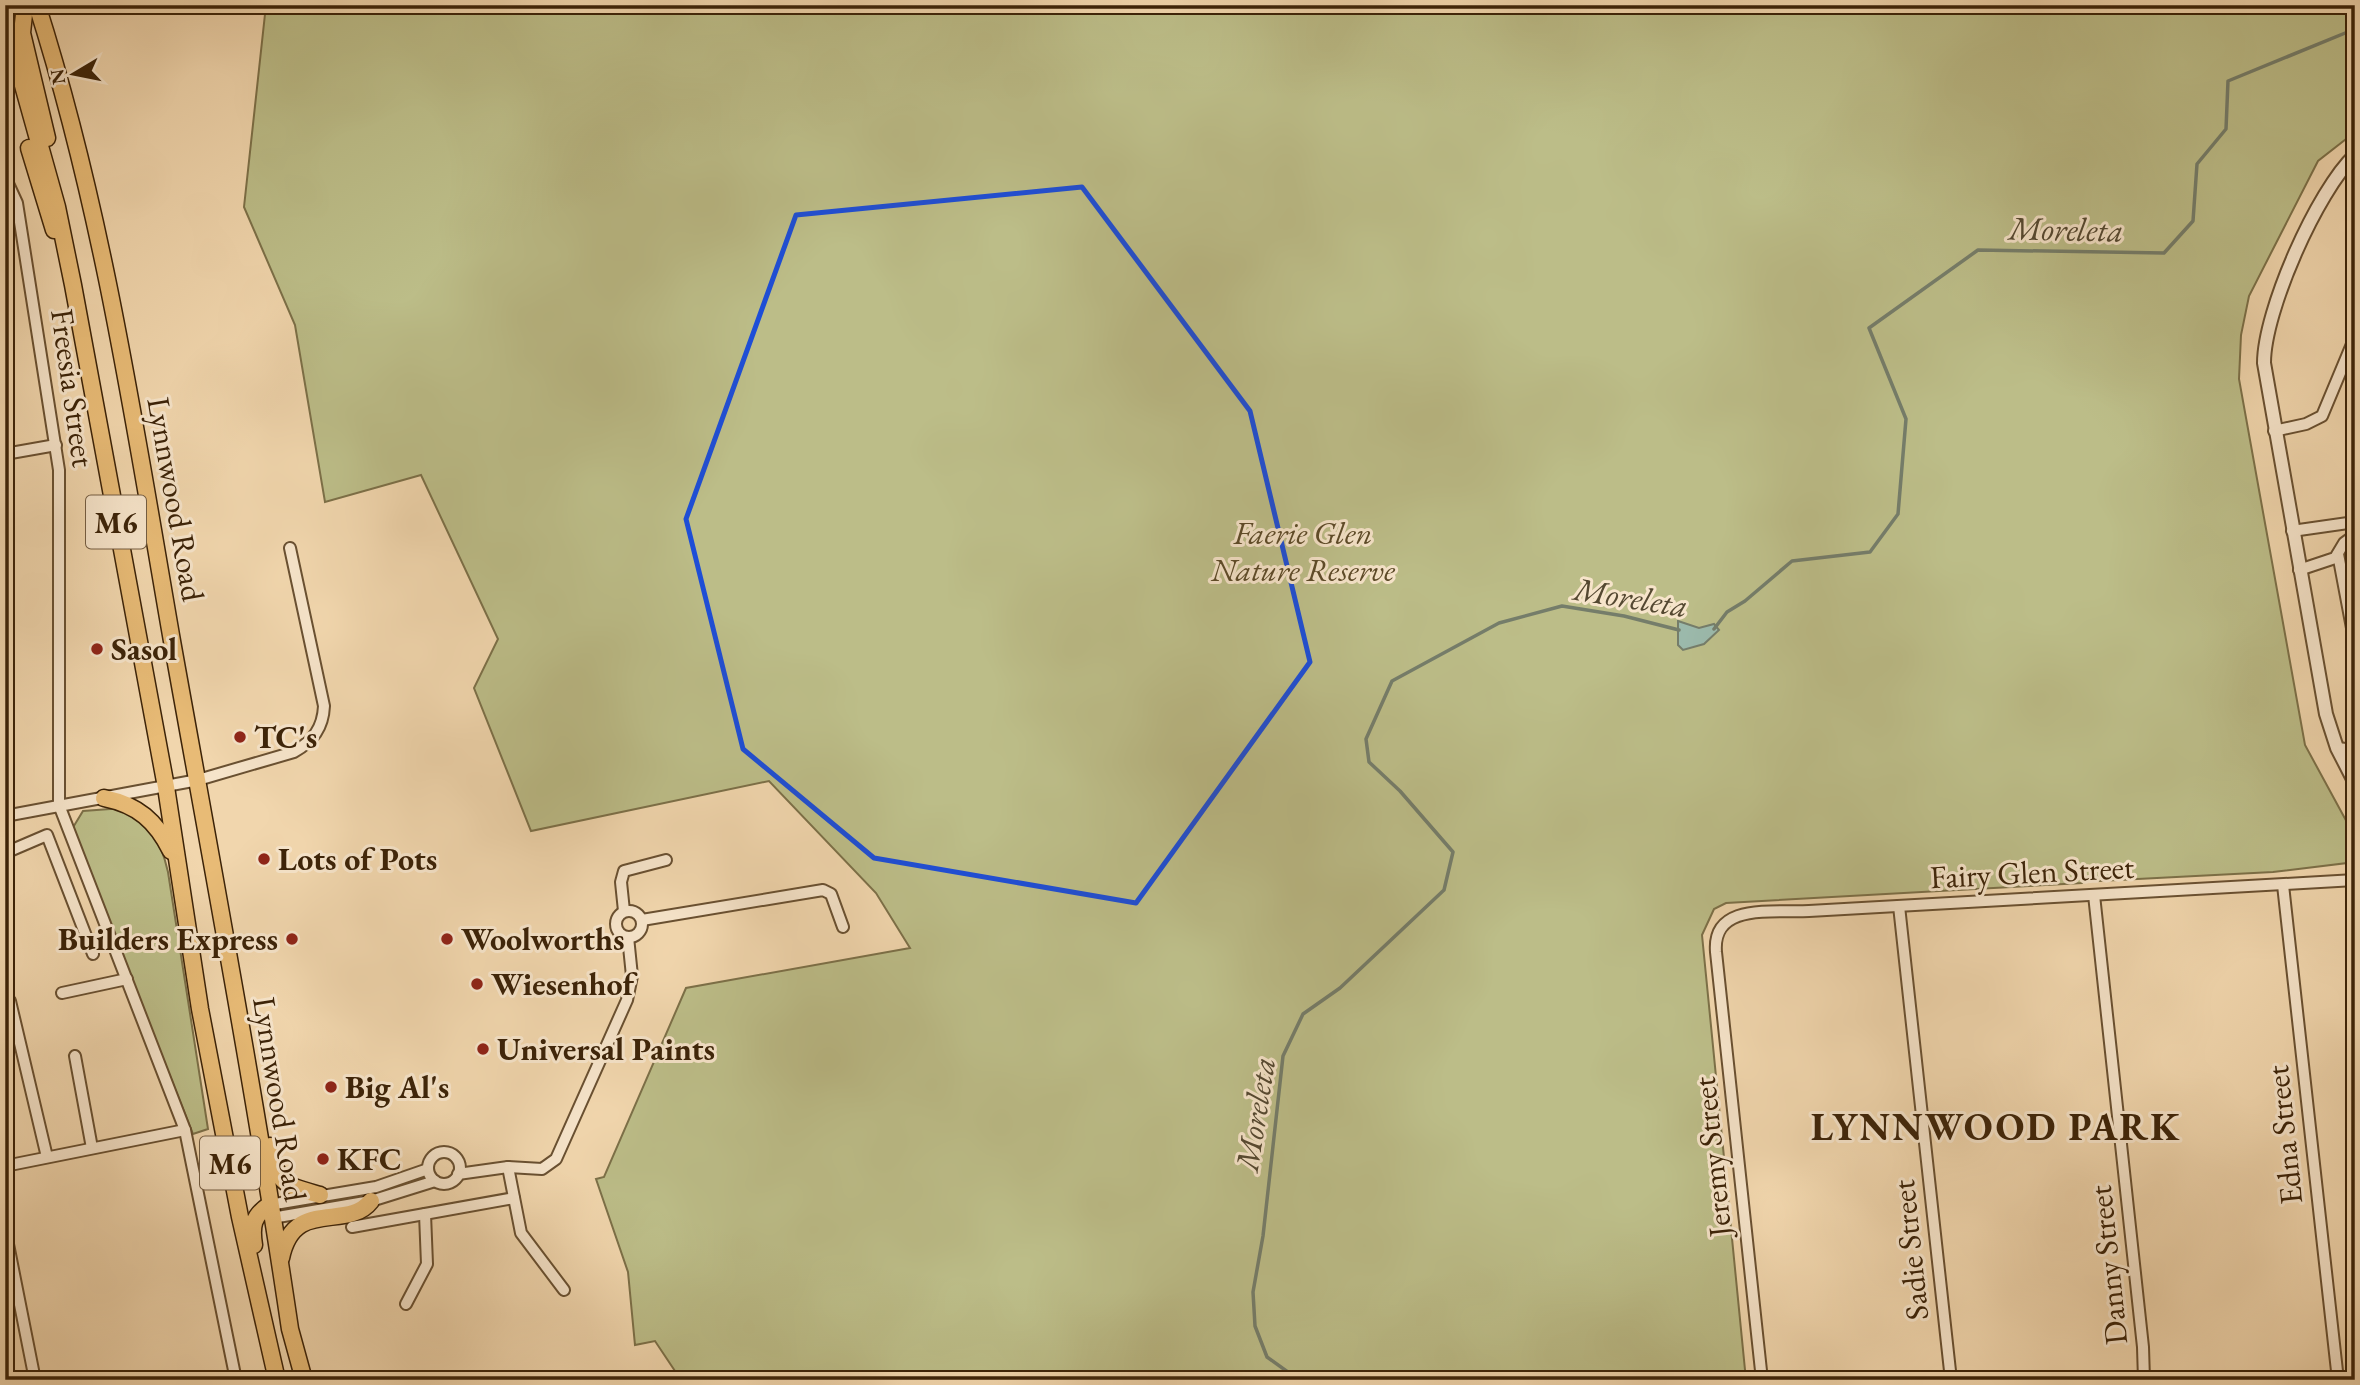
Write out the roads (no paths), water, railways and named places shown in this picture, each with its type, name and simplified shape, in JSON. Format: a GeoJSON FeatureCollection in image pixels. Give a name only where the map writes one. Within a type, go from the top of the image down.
{"type":"FeatureCollection","features":[{"type":"Feature","properties":{"kind":"main road"},"geometry":{"type":"LineString","coordinates":[[13,20],[15,5]]}},
{"type":"Feature","properties":{"kind":"main road","name":"Lynnwood Road"},"geometry":{"type":"LineString","coordinates":[[39,11],[72,128],[118,329],[198,780],[290,1329],[304,1380]]}},
{"type":"Feature","properties":{"kind":"main road","name":"Lynnwood Road"},"geometry":{"type":"LineString","coordinates":[[13,20],[73,285],[166,787],[200,1009],[277,1380]]}},
{"type":"Feature","properties":{"kind":"main road"},"geometry":{"type":"LineString","coordinates":[[5,64],[44,205],[73,285]]}},
{"type":"Feature","properties":{"kind":"main road"},"geometry":{"type":"LineString","coordinates":[[104,798],[129,804],[148,817],[162,834],[177,863]]}},
{"type":"Feature","properties":{"kind":"main road"},"geometry":{"type":"LineString","coordinates":[[243,1050],[259,1090],[278,1177],[290,1187],[320,1195]]}},
{"type":"Feature","properties":{"kind":"main road"},"geometry":{"type":"LineString","coordinates":[[235,1186],[242,1212],[255,1219]]}},
{"type":"Feature","properties":{"kind":"main road"},"geometry":{"type":"LineString","coordinates":[[280,1261],[287,1239],[303,1224],[358,1210],[371,1201]]}},
{"type":"Feature","properties":{"kind":"main road"},"geometry":{"type":"LineString","coordinates":[[255,1219],[270,1212]]}},
{"type":"Feature","properties":{"kind":"main road"},"geometry":{"type":"LineString","coordinates":[[255,1219],[253,1239],[283,1380]]}},
{"type":"Feature","properties":{"kind":"street"},"geometry":{"type":"LineString","coordinates":[[13,20],[39,11]]}},
{"type":"Feature","properties":{"kind":"street"},"geometry":{"type":"LineString","coordinates":[[2354,780],[2337,748],[2326,714],[2264,370],[2267,334],[2316,206],[2332,179],[2355,155]]}},
{"type":"Feature","properties":{"kind":"street","name":"Freesia Street"},"geometry":{"type":"LineString","coordinates":[[5,177],[17,202],[60,470],[59,805],[185,1130],[236,1380]]}},
{"type":"Feature","properties":{"kind":"street"},"geometry":{"type":"LineString","coordinates":[[2274,431],[2306,424],[2322,416],[2355,337]]}},
{"type":"Feature","properties":{"kind":"street"},"geometry":{"type":"LineString","coordinates":[[5,454],[56,444]]}},
{"type":"Feature","properties":{"kind":"street"},"geometry":{"type":"LineString","coordinates":[[2292,531],[2355,522]]}},
{"type":"Feature","properties":{"kind":"street"},"geometry":{"type":"LineString","coordinates":[[2299,570],[2329,561],[2338,554],[2344,543],[2355,535]]}},
{"type":"Feature","properties":{"kind":"street"},"geometry":{"type":"LineString","coordinates":[[5,816],[198,780],[295,752],[319,730],[324,718],[324,706],[290,548]]}},
{"type":"Feature","properties":{"kind":"street"},"geometry":{"type":"LineString","coordinates":[[2338,554],[2355,644]]}},
{"type":"Feature","properties":{"kind":"street"},"geometry":{"type":"LineString","coordinates":[[2337,748],[2355,750]]}},
{"type":"Feature","properties":{"kind":"street"},"geometry":{"type":"LineString","coordinates":[[5,853],[47,835],[93,954]]}},
{"type":"Feature","properties":{"kind":"street"},"geometry":{"type":"LineString","coordinates":[[624,911],[621,882],[624,871],[666,860]]}},
{"type":"Feature","properties":{"kind":"street","name":"Fairy Glen Street"},"geometry":{"type":"LineString","coordinates":[[1717,929],[1726,919],[1734,916],[2355,880]]}},
{"type":"Feature","properties":{"kind":"street","name":"Edna Street"},"geometry":{"type":"LineString","coordinates":[[2283,884],[2338,1380]]}},
{"type":"Feature","properties":{"kind":"street"},"geometry":{"type":"LineString","coordinates":[[642,920],[824,890],[831,894],[843,927]]}},
{"type":"Feature","properties":{"kind":"street","name":"Danny Street"},"geometry":{"type":"LineString","coordinates":[[2094,895],[2143,1347],[2144,1380]]}},
{"type":"Feature","properties":{"kind":"street","name":"Sadie Street"},"geometry":{"type":"LineString","coordinates":[[1899,906],[1951,1380]]}},
{"type":"Feature","properties":{"kind":"street"},"geometry":{"type":"LineString","coordinates":[[624,911],[637,912],[642,920],[640,932],[628,937],[620,933],[616,926],[618,917],[624,911]]}},
{"type":"Feature","properties":{"kind":"street","name":"Jeremy Street"},"geometry":{"type":"LineString","coordinates":[[1717,929],[1716,952],[1762,1380]]}},
{"type":"Feature","properties":{"kind":"street"},"geometry":{"type":"LineString","coordinates":[[270,1212],[371,1201],[435,1181],[451,1182],[458,1174],[488,1169],[542,1169],[563,1148],[627,1000],[632,976],[628,937]]}},
{"type":"Feature","properties":{"kind":"street"},"geometry":{"type":"LineString","coordinates":[[62,993],[127,979]]}},
{"type":"Feature","properties":{"kind":"street"},"geometry":{"type":"LineString","coordinates":[[5,997],[10,1001],[47,1157]]}},
{"type":"Feature","properties":{"kind":"street"},"geometry":{"type":"LineString","coordinates":[[75,1056],[92,1148]]}},
{"type":"Feature","properties":{"kind":"street"},"geometry":{"type":"LineString","coordinates":[[5,1166],[185,1130]]}},
{"type":"Feature","properties":{"kind":"street"},"geometry":{"type":"LineString","coordinates":[[435,1181],[428,1169],[430,1160],[436,1154],[449,1152],[456,1158],[488,1169]]}},
{"type":"Feature","properties":{"kind":"street"},"geometry":{"type":"LineString","coordinates":[[456,1158],[458,1174]]}},
{"type":"Feature","properties":{"kind":"street"},"geometry":{"type":"LineString","coordinates":[[508,1167],[523,1238],[564,1290]]}},
{"type":"Feature","properties":{"kind":"street"},"geometry":{"type":"LineString","coordinates":[[270,1212],[320,1195],[376,1187],[428,1169]]}},
{"type":"Feature","properties":{"kind":"street"},"geometry":{"type":"LineString","coordinates":[[352,1227],[514,1198]]}},
{"type":"Feature","properties":{"kind":"street"},"geometry":{"type":"LineString","coordinates":[[406,1304],[427,1264],[425,1214]]}},
{"type":"Feature","properties":{"kind":"street"},"geometry":{"type":"LineString","coordinates":[[5,1229],[35,1380]]}},
{"type":"Feature","properties":{"kind":"street"},"geometry":{"type":"LineString","coordinates":[[561,1380],[572,1380]]}},
{"type":"Feature","properties":{"kind":"waterway","name":"Moreleta"},"geometry":{"type":"LineString","coordinates":[[1714,629],[1727,612],[1745,601],[1792,561],[1870,552],[1898,514],[1906,419],[1869,328],[1978,250],[2164,253],[2193,221],[2197,164],[2226,129],[2228,81],[2355,29]]}},
{"type":"Feature","properties":{"kind":"waterway","name":"Moreleta"},"geometry":{"type":"LineString","coordinates":[[1299,1380],[1267,1357],[1255,1326],[1253,1292],[1263,1236],[1283,1056],[1303,1014],[1340,988],[1444,890],[1453,852],[1400,791],[1369,762],[1366,739],[1392,681],[1499,623],[1562,606],[1624,616],[1679,630]]}},
{"type":"Feature","properties":{"kind":"place","name":"Sasol"},"geometry":{"type":"Point","coordinates":[97,649]}},
{"type":"Feature","properties":{"kind":"place","name":"TC's"},"geometry":{"type":"Point","coordinates":[240,737]}},
{"type":"Feature","properties":{"kind":"place","name":"Lots of Pots"},"geometry":{"type":"Point","coordinates":[264,859]}},
{"type":"Feature","properties":{"kind":"place","name":"Builders Express"},"geometry":{"type":"Point","coordinates":[292,939]}},
{"type":"Feature","properties":{"kind":"place","name":"Woolworths"},"geometry":{"type":"Point","coordinates":[447,939]}},
{"type":"Feature","properties":{"kind":"place","name":"Wiesenhof"},"geometry":{"type":"Point","coordinates":[477,984]}},
{"type":"Feature","properties":{"kind":"place","name":"Universal Paints"},"geometry":{"type":"Point","coordinates":[483,1049]}},
{"type":"Feature","properties":{"kind":"place","name":"Big Al's"},"geometry":{"type":"Point","coordinates":[331,1087]}},
{"type":"Feature","properties":{"kind":"place","name":"KFC"},"geometry":{"type":"Point","coordinates":[323,1159]}},
{"type":"Feature","properties":{"kind":"district","name":"LYNNWOOD PARK"},"geometry":{"type":"Point","coordinates":[1996,1126]}},
{"type":"Feature","properties":{"kind":"park label","name":"Faerie Glen Nature Reserve"},"geometry":{"type":"Point","coordinates":[1303,552]}}]}
